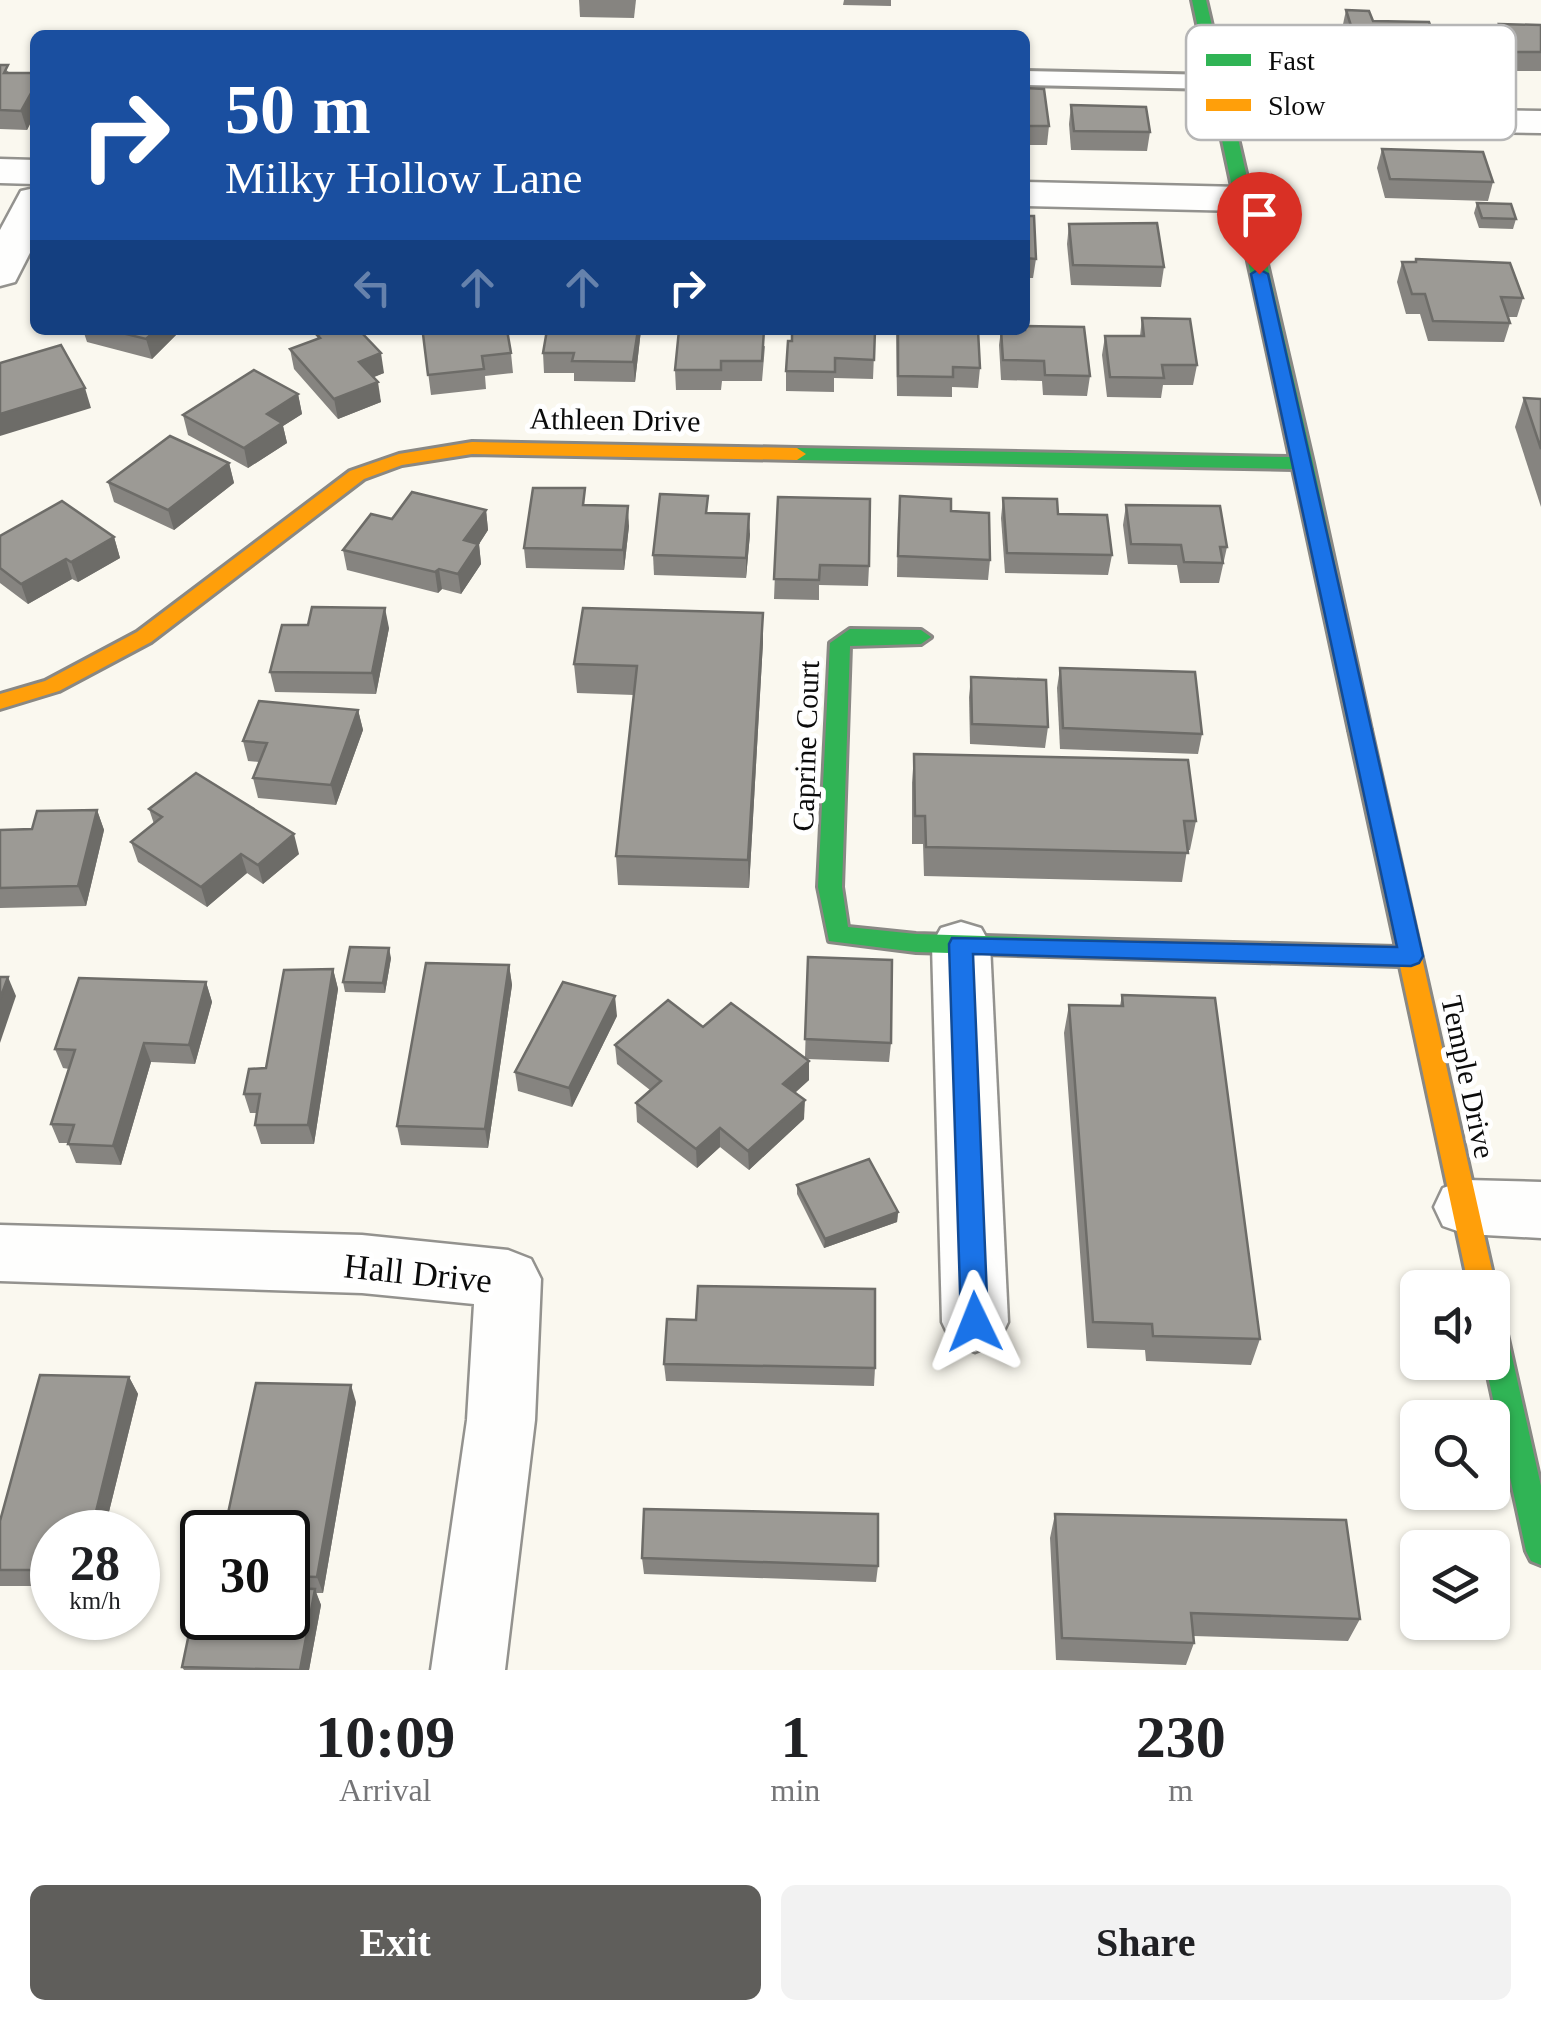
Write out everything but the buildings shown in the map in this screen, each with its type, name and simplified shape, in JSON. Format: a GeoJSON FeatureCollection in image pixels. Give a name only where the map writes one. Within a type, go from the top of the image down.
{"type":"FeatureCollection","features":[{"type":"Feature","properties":{"kind":"street","name":"Temple Drive"},"geometry":{"type":"LineString","coordinates":[[1199,0],[1204,25]]}},
{"type":"Feature","properties":{"kind":"street"},"geometry":{"type":"LineString","coordinates":[[1516,120],[1541,122]]}},
{"type":"Feature","properties":{"kind":"street","name":"Temple Drive"},"geometry":{"type":"LineString","coordinates":[[1228,140],[1304,462],[1479,1270]]}},
{"type":"Feature","properties":{"kind":"street"},"geometry":{"type":"LineString","coordinates":[[0,171],[30,172]]}},
{"type":"Feature","properties":{"kind":"street"},"geometry":{"type":"LineString","coordinates":[[1030,194],[1242,199]]}},
{"type":"Feature","properties":{"kind":"street"},"geometry":{"type":"LineString","coordinates":[[0,274],[30,211]]}},
{"type":"Feature","properties":{"kind":"street","name":"Athleen Drive"},"geometry":{"type":"LineString","coordinates":[[0,702],[63,685],[112,660],[358,475],[394,458],[433,450],[1304,462]]}},
{"type":"Feature","properties":{"kind":"street","name":"Caprine Court"},"geometry":{"type":"LineString","coordinates":[[921,637],[850,636],[840,643],[830,886],[837,936],[960,944]]}},
{"type":"Feature","properties":{"kind":"street"},"geometry":{"type":"LineString","coordinates":[[975,1322],[960,944],[1411,956]]}},
{"type":"Feature","properties":{"kind":"street"},"geometry":{"type":"LineString","coordinates":[[1466,1208],[1541,1210]]}},
{"type":"Feature","properties":{"kind":"street","name":"Hall Drive"},"geometry":{"type":"LineString","coordinates":[[0,1253],[362,1264],[508,1279],[501,1420],[468,1670]]}},
{"type":"Feature","properties":{"kind":"street"},"geometry":{"type":"LineString","coordinates":[[1503,1380],[1541,1552]]}},
{"type":"Feature","properties":{"kind":"lane"},"geometry":{"type":"LineString","coordinates":[[1030,79],[1186,95]]}},
{"type":"Feature","properties":{"kind":"traffic: fast"},"geometry":{"type":"LineString","coordinates":[[1199,0],[1205,25]]}},
{"type":"Feature","properties":{"kind":"traffic: fast"},"geometry":{"type":"LineString","coordinates":[[1230,140],[1360,730]]}},
{"type":"Feature","properties":{"kind":"traffic: fast"},"geometry":{"type":"LineString","coordinates":[[797,454],[1304,463]]}},
{"type":"Feature","properties":{"kind":"traffic: fast"},"geometry":{"type":"LineString","coordinates":[[921,637],[850,636],[840,643],[830,887],[837,935],[916,943],[1117,949]]}},
{"type":"Feature","properties":{"kind":"traffic: fast"},"geometry":{"type":"LineString","coordinates":[[1503,1380],[1541,1551]]}},
{"type":"Feature","properties":{"kind":"traffic: slow"},"geometry":{"type":"LineString","coordinates":[[0,702],[52,686],[144,637],[357,475],[399,460],[472,448],[797,454]]}},
{"type":"Feature","properties":{"kind":"traffic: slow"},"geometry":{"type":"LineString","coordinates":[[1360,730],[1479,1270]]}},
{"type":"Feature","properties":{"kind":"traffic: slow"},"geometry":{"type":"LineString","coordinates":[[1117,949],[1411,957]]}},
{"type":"Feature","properties":{"kind":"route"},"geometry":{"type":"LineString","coordinates":[[975,1322],[960,944],[1411,956],[1304,462],[1259,274]]}}]}
